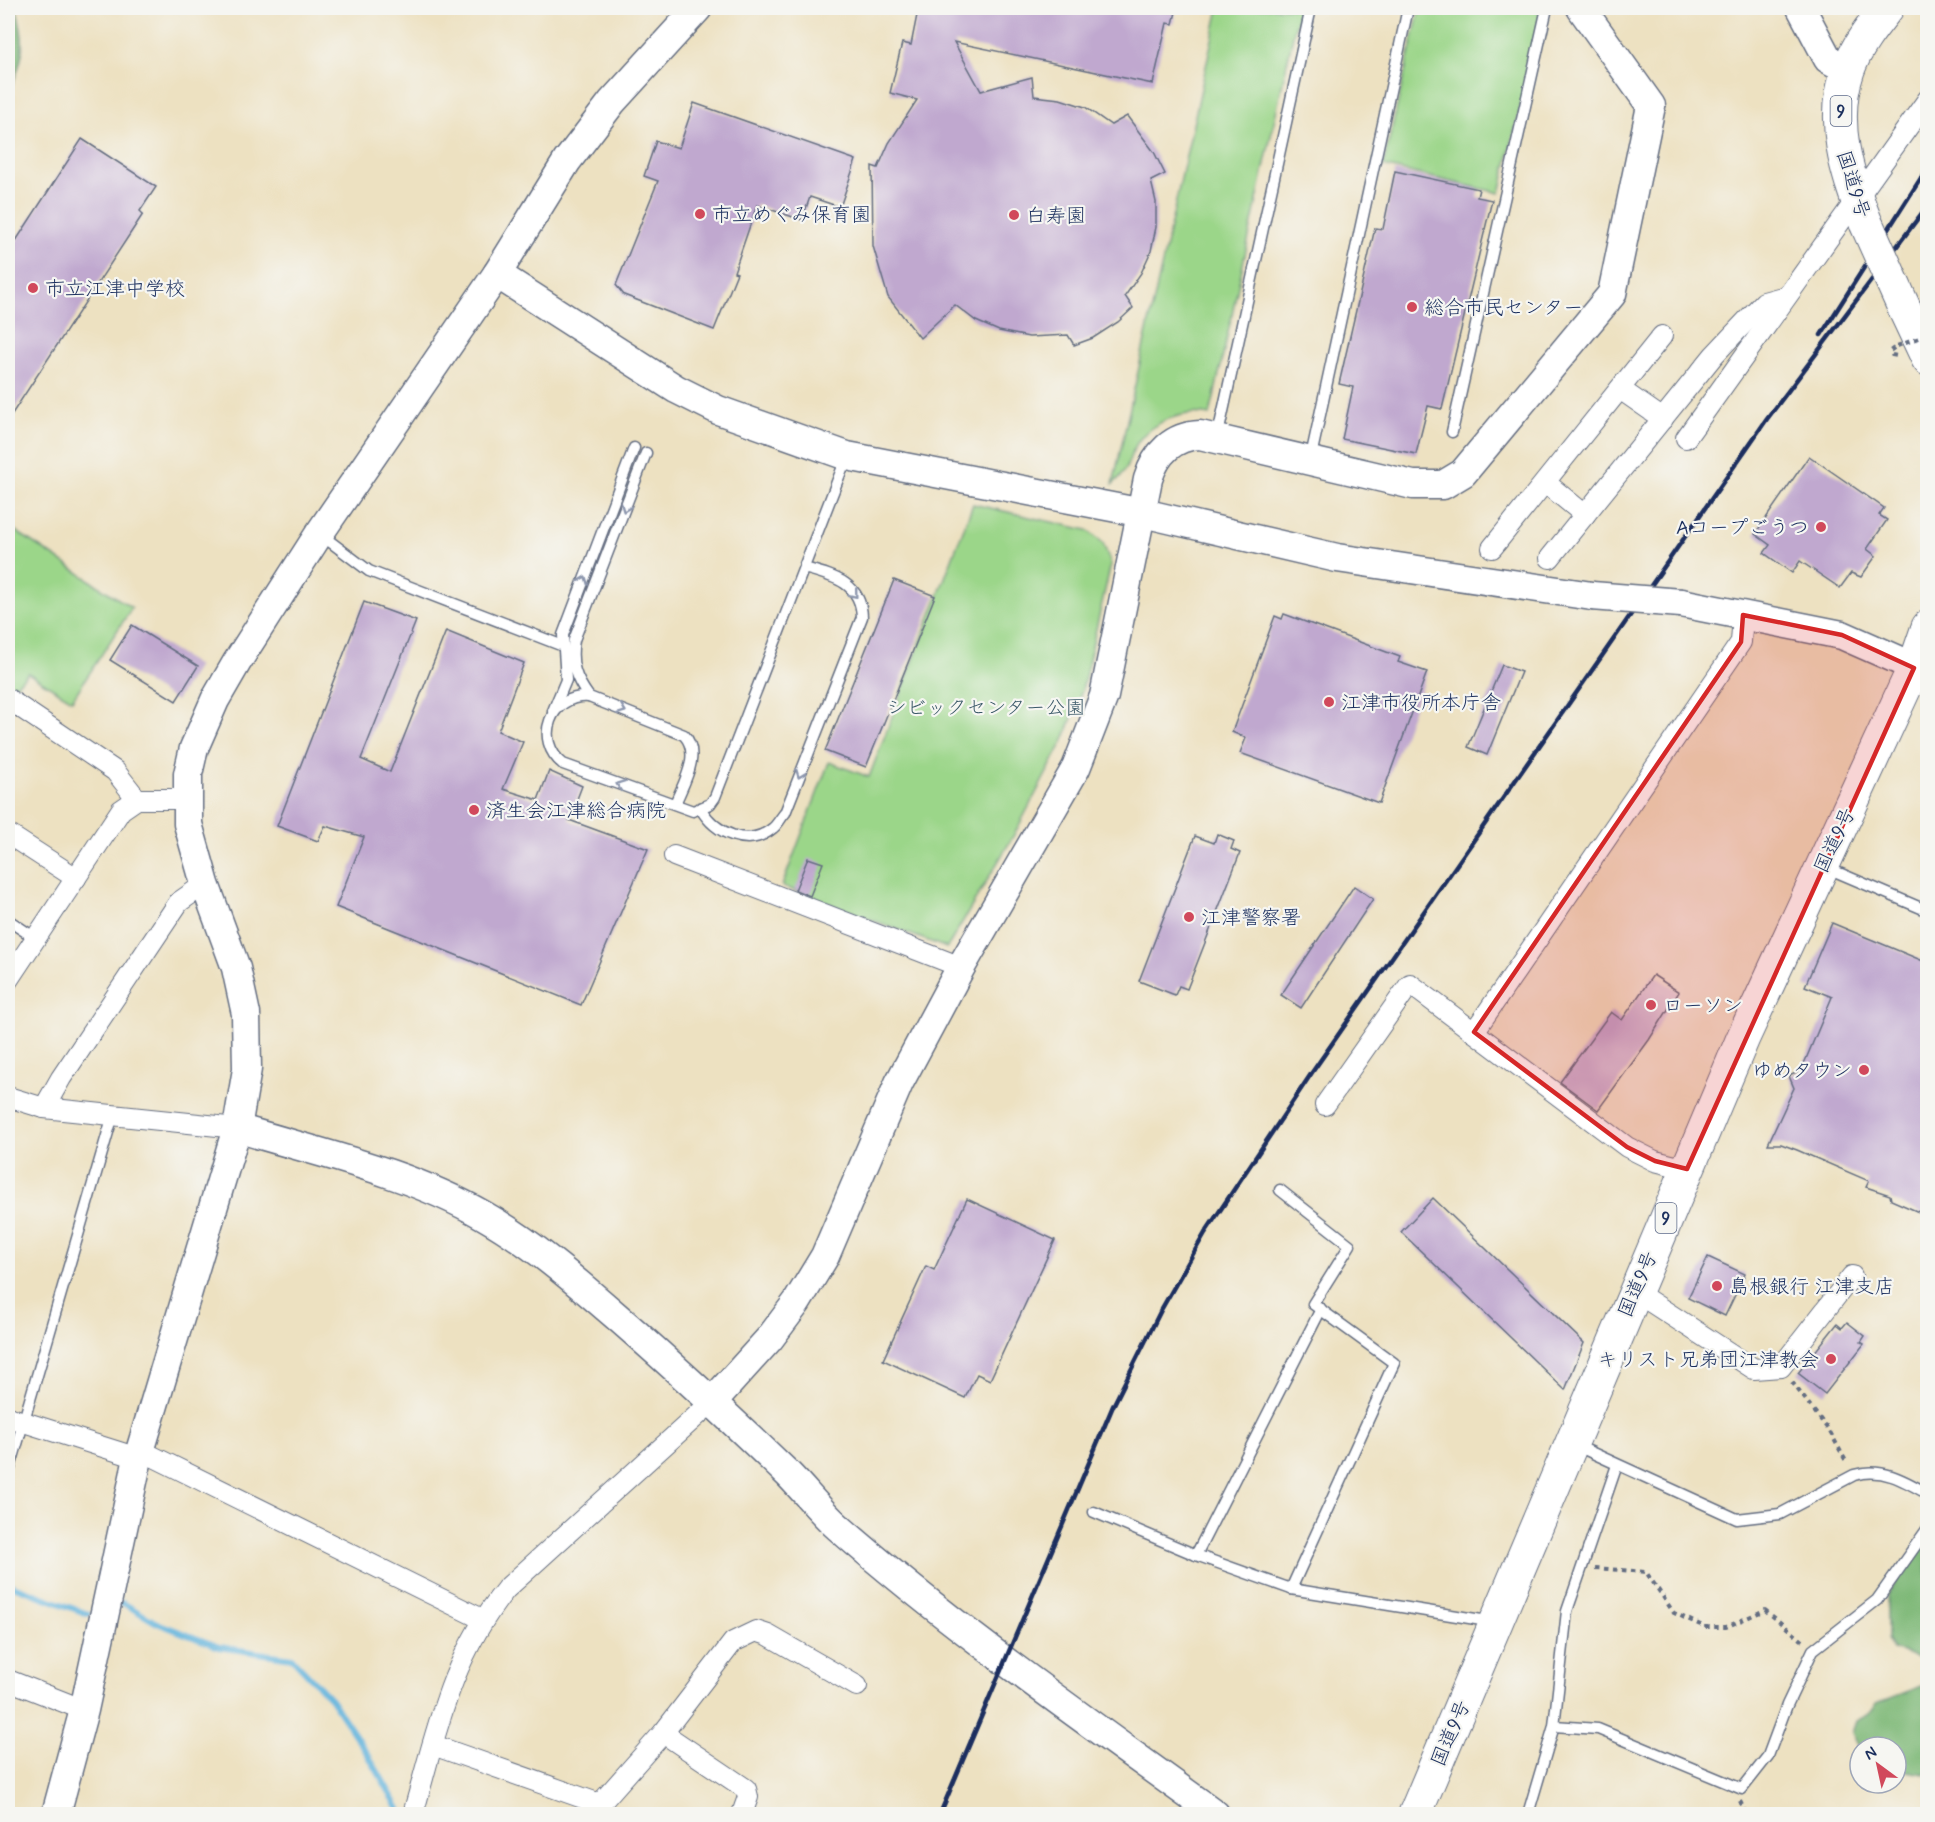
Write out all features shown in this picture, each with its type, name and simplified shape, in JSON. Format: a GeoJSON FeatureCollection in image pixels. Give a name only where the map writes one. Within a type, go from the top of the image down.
{"type":"FeatureCollection","features":[{"type":"Feature","properties":{"kind":"highway","name":"国道9号"},"geometry":{"type":"LineString","coordinates":[[1887,8],[1861,43],[1848,70],[1841,100],[1841,139],[1844,159],[1862,212],[1928,359]]}},
{"type":"Feature","properties":{"kind":"highway","name":"国道9号"},"geometry":{"type":"LineString","coordinates":[[1415,1815],[1634,1291],[1743,1038],[1822,866],[1921,670],[1928,627]]}},
{"type":"Feature","properties":{"kind":"street"},"geometry":{"type":"LineString","coordinates":[[56,1815],[84,1710],[139,1454],[237,1128],[247,1069],[246,1014],[236,968],[205,884],[188,824],[186,799],[188,774],[194,748],[215,700],[319,534],[497,274],[567,161],[612,102],[698,8]]}},
{"type":"Feature","properties":{"kind":"street"},"geometry":{"type":"LineString","coordinates":[[413,1815],[450,1683],[482,1619],[506,1589],[713,1401],[770,1338],[797,1302],[825,1256],[899,1083],[961,967],[1076,768],[1104,696],[1151,470],[1162,451],[1176,441],[1190,436],[1217,440],[1413,485],[1431,487],[1454,480],[1612,294],[1651,106],[1581,8]]}},
{"type":"Feature","properties":{"kind":"street"},"geometry":{"type":"LineString","coordinates":[[1801,8],[1828,59],[1848,70]]}},
{"type":"Feature","properties":{"kind":"street"},"geometry":{"type":"LineString","coordinates":[[1686,438],[1786,296],[1862,212],[1928,99]]}},
{"type":"Feature","properties":{"kind":"street"},"geometry":{"type":"LineString","coordinates":[[497,274],[676,389],[718,410],[847,456],[1143,513],[1337,558],[1592,596],[1681,603],[1743,615],[1842,635],[1921,670]]}},
{"type":"Feature","properties":{"kind":"street"},"geometry":{"type":"LineString","coordinates":[[1550,558],[1714,355],[1764,302],[1786,296]]}},
{"type":"Feature","properties":{"kind":"street"},"geometry":{"type":"LineString","coordinates":[[1492,548],[1662,336]]}},
{"type":"Feature","properties":{"kind":"street"},"geometry":{"type":"LineString","coordinates":[[1620,389],[1663,419]]}},
{"type":"Feature","properties":{"kind":"street"},"geometry":{"type":"LineString","coordinates":[[1546,483],[1585,515]]}},
{"type":"Feature","properties":{"kind":"street"},"geometry":{"type":"LineString","coordinates":[[1474,1032],[1741,642],[1743,615]]}},
{"type":"Feature","properties":{"kind":"street"},"geometry":{"type":"LineString","coordinates":[[8,699],[115,771],[137,799]]}},
{"type":"Feature","properties":{"kind":"street"},"geometry":{"type":"LineString","coordinates":[[8,980],[121,810],[137,799],[186,799]]}},
{"type":"Feature","properties":{"kind":"street"},"geometry":{"type":"LineString","coordinates":[[8,834],[76,878]]}},
{"type":"Feature","properties":{"kind":"street"},"geometry":{"type":"LineString","coordinates":[[674,856],[961,967]]}},
{"type":"Feature","properties":{"kind":"street"},"geometry":{"type":"LineString","coordinates":[[44,1108],[61,1078],[179,902],[205,884]]}},
{"type":"Feature","properties":{"kind":"street"},"geometry":{"type":"LineString","coordinates":[[1325,1105],[1410,984],[1627,1147],[1655,1161],[1687,1169]]}},
{"type":"Feature","properties":{"kind":"street"},"geometry":{"type":"LineString","coordinates":[[8,1097],[44,1108],[237,1128],[416,1183],[481,1214],[522,1239],[576,1281],[713,1401],[794,1480],[835,1525],[913,1590],[1215,1815]]}},
{"type":"Feature","properties":{"kind":"street"},"geometry":{"type":"LineString","coordinates":[[1634,1291],[1754,1369],[1781,1367],[1852,1276]]}},
{"type":"Feature","properties":{"kind":"street"},"geometry":{"type":"LineString","coordinates":[[15,1419],[139,1454],[482,1619]]}},
{"type":"Feature","properties":{"kind":"street"},"geometry":{"type":"LineString","coordinates":[[433,1745],[598,1809],[663,1733],[733,1642],[756,1631],[768,1635],[857,1686]]}},
{"type":"Feature","properties":{"kind":"street"},"geometry":{"type":"LineString","coordinates":[[8,1680],[84,1710]]}},
{"type":"Feature","properties":{"kind":"street"},"geometry":{"type":"LineString","coordinates":[[663,1733],[746,1789],[748,1797],[742,1815]]}},
{"type":"Feature","properties":{"kind":"lane"},"geometry":{"type":"LineString","coordinates":[[1217,440],[1311,8]]}},
{"type":"Feature","properties":{"kind":"lane"},"geometry":{"type":"LineString","coordinates":[[1310,461],[1408,8]]}},
{"type":"Feature","properties":{"kind":"lane"},"geometry":{"type":"LineString","coordinates":[[1452,432],[1547,8]]}},
{"type":"Feature","properties":{"kind":"lane"},"geometry":{"type":"LineString","coordinates":[[634,448],[562,635],[566,680],[548,724],[548,740],[557,759],[563,764],[693,811],[701,809],[715,797],[847,456]]}},
{"type":"Feature","properties":{"kind":"lane"},"geometry":{"type":"LineString","coordinates":[[589,697],[576,676],[572,661],[574,640],[646,453]]}},
{"type":"Feature","properties":{"kind":"lane"},"geometry":{"type":"LineString","coordinates":[[319,534],[369,572],[563,645]]}},
{"type":"Feature","properties":{"kind":"lane"},"geometry":{"type":"LineString","coordinates":[[701,809],[710,823],[725,834],[746,838],[773,828],[785,813],[862,617],[861,603],[846,584],[831,575],[804,568]]}},
{"type":"Feature","properties":{"kind":"lane"},"geometry":{"type":"LineString","coordinates":[[551,716],[564,703],[581,696],[589,697],[678,732],[689,740],[692,759],[675,804]]}},
{"type":"Feature","properties":{"kind":"lane"},"geometry":{"type":"LineString","coordinates":[[1822,866],[1928,910]]}},
{"type":"Feature","properties":{"kind":"lane"},"geometry":{"type":"LineString","coordinates":[[8,920],[35,938]]}},
{"type":"Feature","properties":{"kind":"lane"},"geometry":{"type":"LineString","coordinates":[[8,1475],[15,1419],[113,1115]]}},
{"type":"Feature","properties":{"kind":"lane"},"geometry":{"type":"LineString","coordinates":[[1280,1190],[1350,1245],[1313,1304],[1394,1363],[1291,1589]]}},
{"type":"Feature","properties":{"kind":"lane"},"geometry":{"type":"LineString","coordinates":[[1196,1555],[1321,1309]]}},
{"type":"Feature","properties":{"kind":"lane"},"geometry":{"type":"LineString","coordinates":[[1570,1443],[1737,1519],[1780,1514],[1854,1475],[1866,1472],[1887,1474],[1904,1480],[1928,1494]]}},
{"type":"Feature","properties":{"kind":"lane"},"geometry":{"type":"LineString","coordinates":[[1528,1815],[1554,1726],[1567,1611],[1617,1465]]}},
{"type":"Feature","properties":{"kind":"lane"},"geometry":{"type":"LineString","coordinates":[[1094,1512],[1196,1555],[1291,1589],[1497,1622]]}},
{"type":"Feature","properties":{"kind":"lane"},"geometry":{"type":"LineString","coordinates":[[1554,1726],[1598,1729],[1742,1789],[1768,1756],[1787,1705],[1813,1650],[1877,1600],[1928,1528]]}},
{"type":"Feature","properties":{"kind":"path"},"geometry":{"type":"LineString","coordinates":[[1897,346],[1928,335]]}},
{"type":"Feature","properties":{"kind":"path"},"geometry":{"type":"LineString","coordinates":[[1781,1367],[1830,1432],[1854,1475]]}},
{"type":"Feature","properties":{"kind":"path"},"geometry":{"type":"LineString","coordinates":[[1582,1567],[1646,1572],[1674,1612],[1705,1628],[1726,1627],[1765,1610],[1813,1650]]}},
{"type":"Feature","properties":{"kind":"highlighted area"},"geometry":{"type":"Polygon","coordinates":[[[1743,615],[1842,635],[1914,668],[1687,1169],[1655,1161],[1627,1147],[1474,1032],[1741,642],[1743,615]]]}},
{"type":"Feature","properties":{"kind":"green space"},"geometry":{"type":"Polygon","coordinates":[[[8,8],[14,8],[17,11],[23,45],[20,63],[8,95],[8,8]]]}},
{"type":"Feature","properties":{"kind":"green space"},"geometry":{"type":"Polygon","coordinates":[[[1219,8],[1299,8],[1210,415],[1179,416],[1168,419],[1150,430],[1136,445],[1125,470],[1113,484],[1219,8]]]}},
{"type":"Feature","properties":{"kind":"green space"},"geometry":{"type":"Polygon","coordinates":[[[1420,8],[1524,8],[1543,12],[1500,193],[1383,166],[1420,8]]]}},
{"type":"Feature","properties":{"kind":"green space","name":"シビックセンター公園"},"geometry":{"type":"Polygon","coordinates":[[[973,504],[1087,530],[1103,543],[1111,564],[1082,690],[1064,740],[1014,835],[947,948],[782,886],[829,762],[869,777],[973,504]]]}},
{"type":"Feature","properties":{"kind":"green space"},"geometry":{"type":"Polygon","coordinates":[[[8,526],[132,608],[72,700],[28,673],[14,687],[8,683],[8,526]]]}},
{"type":"Feature","properties":{"kind":"green space"},"geometry":{"type":"Polygon","coordinates":[[[1927,1535],[1927,1660],[1893,1650],[1887,1639],[1887,1595],[1927,1535]]]}},
{"type":"Feature","properties":{"kind":"green space"},"geometry":{"type":"Polygon","coordinates":[[[1927,1684],[1928,1771],[1925,1774],[1908,1771],[1908,1735],[1853,1735],[1856,1721],[1868,1715],[1877,1703],[1927,1684]]]}},
{"type":"Feature","properties":{"kind":"building","name":"白寿園"},"geometry":{"type":"Polygon","coordinates":[[[930,8],[1177,8],[1173,24],[1167,23],[1153,84],[954,42],[981,91],[1032,77],[1034,96],[1060,99],[1085,107],[1111,125],[1127,116],[1154,152],[1165,174],[1151,181],[1156,202],[1156,227],[1151,251],[1141,273],[1125,296],[1133,308],[1118,322],[1093,338],[1074,345],[1068,335],[1029,337],[999,331],[976,321],[955,305],[920,338],[888,297],[873,246],[872,166],[878,168],[889,143],[917,100],[890,93],[902,43],[911,45],[918,10],[929,11],[930,8]]]}},
{"type":"Feature","properties":{"kind":"building","name":"市立めぐみ保育園"},"geometry":{"type":"Polygon","coordinates":[[[694,103],[856,160],[840,207],[810,197],[802,220],[757,205],[734,272],[737,273],[714,330],[624,295],[616,285],[658,181],[644,176],[656,141],[679,148],[694,103]]]}},
{"type":"Feature","properties":{"kind":"building"},"geometry":{"type":"Polygon","coordinates":[[[82,139],[156,187],[140,211],[143,214],[8,420],[8,253],[82,139]]]}},
{"type":"Feature","properties":{"kind":"building","name":"総合市民センター"},"geometry":{"type":"Polygon","coordinates":[[[1395,171],[1479,189],[1477,197],[1492,200],[1442,409],[1428,406],[1416,454],[1342,439],[1353,387],[1339,384],[1375,228],[1383,229],[1395,171]]]}},
{"type":"Feature","properties":{"kind":"building","name":"Aコープごうつ"},"geometry":{"type":"Polygon","coordinates":[[[1809,456],[1884,508],[1879,515],[1887,520],[1867,549],[1876,556],[1861,577],[1851,573],[1840,588],[1800,561],[1792,573],[1764,553],[1770,545],[1755,534],[1809,456]]]}},
{"type":"Feature","properties":{"kind":"building"},"geometry":{"type":"Polygon","coordinates":[[[894,580],[935,596],[866,767],[825,751],[894,580]]]}},
{"type":"Feature","properties":{"kind":"building","name":"済生会江津総合病院"},"geometry":{"type":"Polygon","coordinates":[[[364,602],[416,621],[361,759],[390,772],[446,631],[524,663],[498,731],[523,742],[503,789],[538,800],[549,771],[582,786],[569,820],[648,849],[581,1005],[336,907],[364,837],[325,826],[318,841],[277,826],[364,602]]]}},
{"type":"Feature","properties":{"kind":"building","name":"江津市役所本庁舎"},"geometry":{"type":"Polygon","coordinates":[[[1284,614],[1400,657],[1398,662],[1427,672],[1379,803],[1240,753],[1246,738],[1232,732],[1275,616],[1282,619],[1284,614]]]}},
{"type":"Feature","properties":{"kind":"building"},"geometry":{"type":"Polygon","coordinates":[[[132,625],[198,666],[176,701],[110,660],[132,625]]]}},
{"type":"Feature","properties":{"kind":"building"},"geometry":{"type":"Polygon","coordinates":[[[1502,665],[1521,672],[1487,755],[1468,747],[1502,665]]]}},
{"type":"Feature","properties":{"kind":"building","name":"江津警察署"},"geometry":{"type":"Polygon","coordinates":[[[1217,834],[1234,841],[1231,849],[1240,853],[1187,989],[1179,986],[1175,995],[1139,981],[1195,836],[1214,843],[1217,834]]]}},
{"type":"Feature","properties":{"kind":"building"},"geometry":{"type":"Polygon","coordinates":[[[808,858],[823,863],[810,896],[795,890],[808,858]]]}},
{"type":"Feature","properties":{"kind":"building"},"geometry":{"type":"Polygon","coordinates":[[[1354,886],[1373,899],[1301,1008],[1281,995],[1354,886]]]}},
{"type":"Feature","properties":{"kind":"building","name":"ゆめタウン"},"geometry":{"type":"Polygon","coordinates":[[[1832,923],[1928,963],[1928,1216],[1891,1200],[1890,1195],[1866,1187],[1869,1181],[1781,1144],[1768,1144],[1794,1088],[1789,1076],[1801,1071],[1832,997],[1805,986],[1832,923]]]}},
{"type":"Feature","properties":{"kind":"building"},"geometry":{"type":"Polygon","coordinates":[[[1653,975],[1679,992],[1649,1040],[1598,1110],[1560,1082],[1611,1012],[1622,1020],[1653,975]]]}},
{"type":"Feature","properties":{"kind":"building"},"geometry":{"type":"Polygon","coordinates":[[[1433,1198],[1584,1343],[1565,1390],[1401,1232],[1433,1198]]]}},
{"type":"Feature","properties":{"kind":"building"},"geometry":{"type":"Polygon","coordinates":[[[967,1199],[1055,1240],[990,1380],[977,1374],[965,1398],[883,1360],[926,1266],[934,1270],[967,1199]]]}},
{"type":"Feature","properties":{"kind":"building","name":"島根銀行 江津支店"},"geometry":{"type":"Polygon","coordinates":[[[1708,1257],[1745,1274],[1725,1316],[1688,1298],[1708,1257]]]}},
{"type":"Feature","properties":{"kind":"building","name":"キリスト兄弟団江津教会"},"geometry":{"type":"Polygon","coordinates":[[[1847,1322],[1865,1336],[1861,1342],[1864,1344],[1825,1394],[1798,1373],[1837,1324],[1842,1328],[1847,1322]]]}},
{"type":"Feature","properties":{"kind":"waterway"},"geometry":{"type":"LineString","coordinates":[[8,1584],[88,1614]]}},
{"type":"Feature","properties":{"kind":"waterway"},"geometry":{"type":"LineString","coordinates":[[119,1604],[123,1603],[157,1623],[219,1647],[292,1658],[331,1699],[367,1753],[402,1814]]}},
{"type":"Feature","properties":{"kind":"railway"},"geometry":{"type":"LineString","coordinates":[[1821,335],[1928,167]]}},
{"type":"Feature","properties":{"kind":"railway"},"geometry":{"type":"LineString","coordinates":[[940,1814],[1113,1406],[1161,1310],[1205,1233],[1313,1071],[1767,419],[1928,205]]}},
{"type":"Feature","properties":{"kind":"place","name":"市立めぐみ保育園"},"geometry":{"type":"Point","coordinates":[700,214]}},
{"type":"Feature","properties":{"kind":"place","name":"白寿園"},"geometry":{"type":"Point","coordinates":[1014,215]}},
{"type":"Feature","properties":{"kind":"place","name":"市立江津中学校"},"geometry":{"type":"Point","coordinates":[33,288]}},
{"type":"Feature","properties":{"kind":"place","name":"総合市民センター"},"geometry":{"type":"Point","coordinates":[1412,307]}},
{"type":"Feature","properties":{"kind":"place","name":"Aコープごうつ"},"geometry":{"type":"Point","coordinates":[1821,527]}},
{"type":"Feature","properties":{"kind":"place","name":"江津市役所本庁舎"},"geometry":{"type":"Point","coordinates":[1329,702]}},
{"type":"Feature","properties":{"kind":"place","name":"済生会江津総合病院"},"geometry":{"type":"Point","coordinates":[474,810]}},
{"type":"Feature","properties":{"kind":"place","name":"江津警察署"},"geometry":{"type":"Point","coordinates":[1189,917]}},
{"type":"Feature","properties":{"kind":"place","name":"ローソン"},"geometry":{"type":"Point","coordinates":[1651,1005]}},
{"type":"Feature","properties":{"kind":"place","name":"ゆめタウン"},"geometry":{"type":"Point","coordinates":[1864,1070]}},
{"type":"Feature","properties":{"kind":"place","name":"島根銀行 江津支店"},"geometry":{"type":"Point","coordinates":[1717,1286]}},
{"type":"Feature","properties":{"kind":"place","name":"キリスト兄弟団江津教会"},"geometry":{"type":"Point","coordinates":[1831,1359]}}]}
